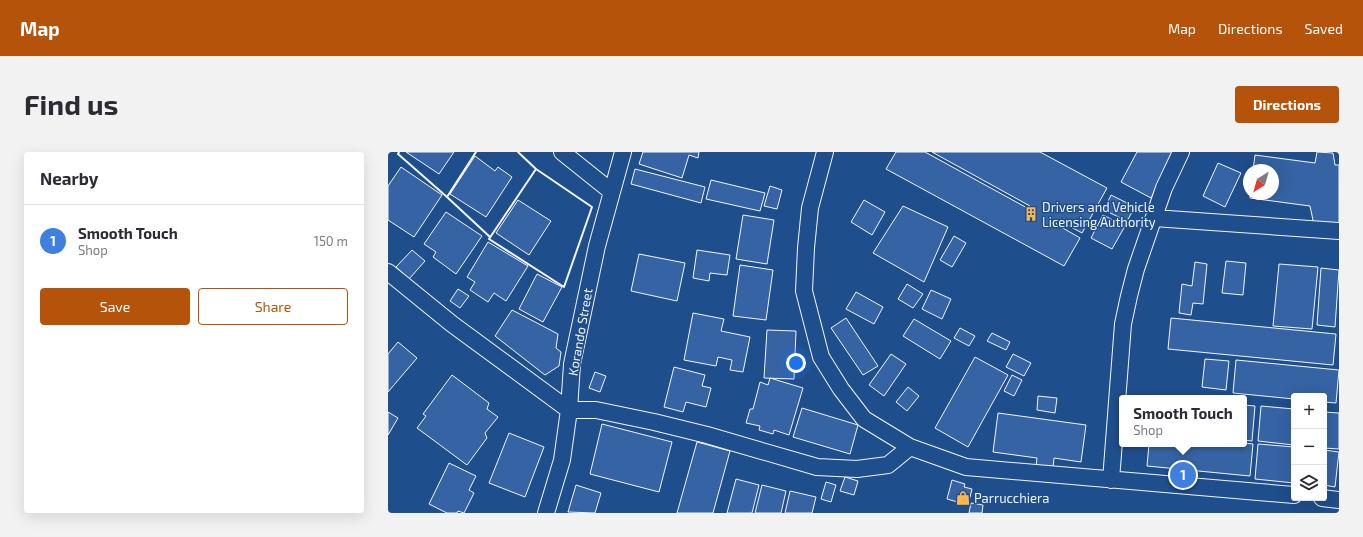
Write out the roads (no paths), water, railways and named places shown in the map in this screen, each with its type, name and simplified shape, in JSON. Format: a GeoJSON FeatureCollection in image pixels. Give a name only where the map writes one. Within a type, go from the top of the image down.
{"type":"FeatureCollection","features":[{"type":"Feature","properties":{"kind":"street"},"geometry":{"type":"LineString","coordinates":[[562,152],[612,192]]}},
{"type":"Feature","properties":{"kind":"street","name":"Korando Street"},"geometry":{"type":"LineString","coordinates":[[546,513],[562,460],[569,410],[572,364],[597,246],[623,152]]}},
{"type":"Feature","properties":{"kind":"street"},"geometry":{"type":"LineString","coordinates":[[825,152],[810,208],[804,291],[821,357],[841,389],[864,419],[910,448],[966,467],[1291,495]]}},
{"type":"Feature","properties":{"kind":"street"},"geometry":{"type":"LineString","coordinates":[[1111,480],[1123,324],[1136,269],[1164,188],[1181,152]]}},
{"type":"Feature","properties":{"kind":"street"},"geometry":{"type":"LineString","coordinates":[[1154,218],[1339,231]]}},
{"type":"Feature","properties":{"kind":"street"},"geometry":{"type":"LineString","coordinates":[[388,272],[452,324],[569,410],[596,410],[708,434],[816,467],[858,469],[888,465],[910,448]]}},
{"type":"Feature","properties":{"kind":"street"},"geometry":{"type":"LineString","coordinates":[[1327,499],[1339,500]]}},
{"type":"Feature","properties":{"kind":"place","name":"Drivers and Vehicle Licensing Authority"},"geometry":{"type":"Point","coordinates":[1031,214]}},
{"type":"Feature","properties":{"kind":"place","name":"Smooth Touch"},"geometry":{"type":"Point","coordinates":[1183,475]}},
{"type":"Feature","properties":{"kind":"place","name":"Parrucchiera"},"geometry":{"type":"Point","coordinates":[963,498]}}]}
